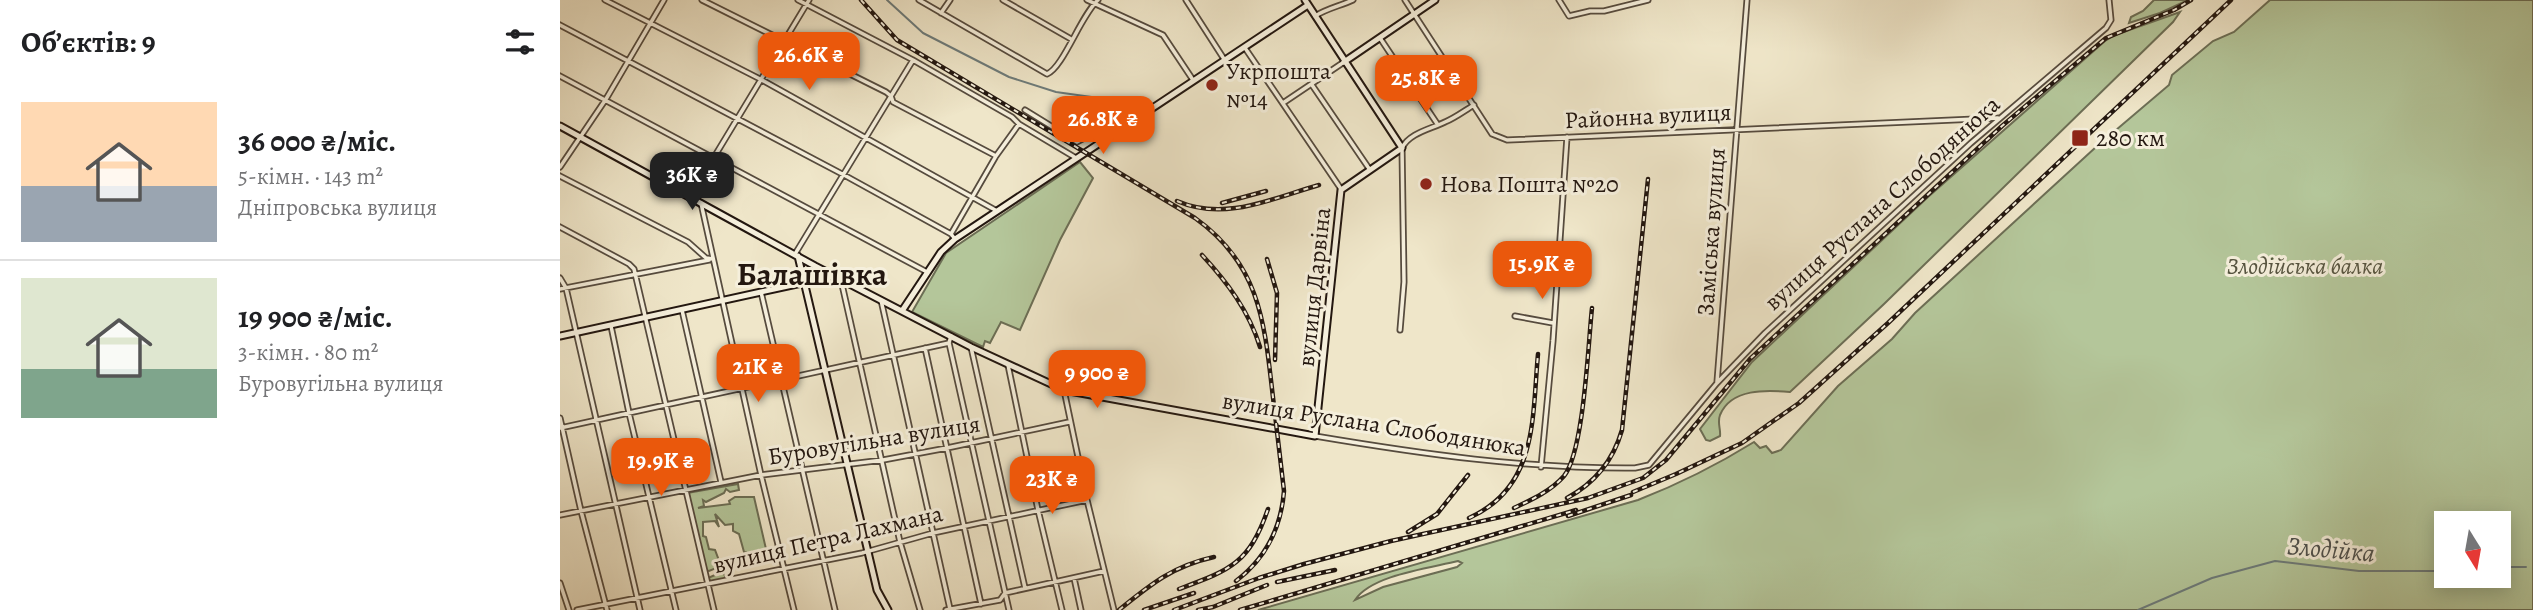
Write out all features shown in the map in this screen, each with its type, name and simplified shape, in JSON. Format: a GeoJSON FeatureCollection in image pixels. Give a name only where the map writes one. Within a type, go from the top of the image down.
{"type":"FeatureCollection","features":[{"type":"Feature","properties":{"kind":"street"},"geometry":{"type":"LineString","coordinates":[[605,0],[760,79],[997,211]]}},
{"type":"Feature","properties":{"kind":"street"},"geometry":{"type":"LineString","coordinates":[[560,167],[606,99],[664,0]]}},
{"type":"Feature","properties":{"kind":"street"},"geometry":{"type":"LineString","coordinates":[[702,0],[891,96]]}},
{"type":"Feature","properties":{"kind":"street"},"geometry":{"type":"LineString","coordinates":[[799,0],[808,2],[913,60],[1012,117],[1018,124],[1076,158]]}},
{"type":"Feature","properties":{"kind":"street"},"geometry":{"type":"LineString","coordinates":[[919,0],[1047,74],[1055,70],[1071,39],[1098,0]]}},
{"type":"Feature","properties":{"kind":"street"},"geometry":{"type":"LineString","coordinates":[[941,13],[950,0]]}},
{"type":"Feature","properties":{"kind":"street"},"geometry":{"type":"LineString","coordinates":[[1003,0],[1071,39]]}},
{"type":"Feature","properties":{"kind":"street"},"geometry":{"type":"LineString","coordinates":[[1087,0],[1163,35],[1193,80]]}},
{"type":"Feature","properties":{"kind":"street"},"geometry":{"type":"LineString","coordinates":[[1186,0],[1224,59]]}},
{"type":"Feature","properties":{"kind":"street"},"geometry":{"type":"LineString","coordinates":[[1315,16],[1333,5],[1341,6],[1353,0]]}},
{"type":"Feature","properties":{"kind":"street"},"geometry":{"type":"LineString","coordinates":[[1341,190],[1402,148],[1405,143],[1474,105],[1405,0]]}},
{"type":"Feature","properties":{"kind":"street"},"geometry":{"type":"LineString","coordinates":[[1283,103],[1435,0]]}},
{"type":"Feature","properties":{"kind":"street"},"geometry":{"type":"LineString","coordinates":[[1559,0],[1569,16],[1648,0]]}},
{"type":"Feature","properties":{"kind":"street","name":"Заміська вулиця"},"geometry":{"type":"LineString","coordinates":[[1717,383],[1747,0]]}},
{"type":"Feature","properties":{"kind":"street","name":"вулиця Руслана Слободянюка"},"geometry":{"type":"LineString","coordinates":[[560,126],[902,311],[950,340],[1064,390],[1437,456],[1541,467],[1645,467],[1654,461],[1717,383],[1765,333],[1971,143],[2102,32],[2111,20],[2109,0]]}},
{"type":"Feature","properties":{"kind":"street"},"geometry":{"type":"LineString","coordinates":[[690,197],[808,2]]}},
{"type":"Feature","properties":{"kind":"street"},"geometry":{"type":"LineString","coordinates":[[953,237],[997,211],[1307,2],[1402,148],[1404,282],[1400,330]]}},
{"type":"Feature","properties":{"kind":"street"},"geometry":{"type":"LineString","coordinates":[[560,25],[844,175],[953,237]]}},
{"type":"Feature","properties":{"kind":"street"},"geometry":{"type":"LineString","coordinates":[[1380,38],[1438,125]]}},
{"type":"Feature","properties":{"kind":"street","name":"вулиця Дарвіна"},"geometry":{"type":"LineString","coordinates":[[1244,46],[1341,190],[1315,436]]}},
{"type":"Feature","properties":{"kind":"street"},"geometry":{"type":"LineString","coordinates":[[885,609],[867,551],[797,255],[913,60]]}},
{"type":"Feature","properties":{"kind":"street"},"geometry":{"type":"LineString","coordinates":[[560,76],[927,272]]}},
{"type":"Feature","properties":{"kind":"street"},"geometry":{"type":"LineString","coordinates":[[1312,85],[1370,170]]}},
{"type":"Feature","properties":{"kind":"street"},"geometry":{"type":"LineString","coordinates":[[891,96],[892,102],[996,156]]}},
{"type":"Feature","properties":{"kind":"street","name":"Районна вулиця"},"geometry":{"type":"LineString","coordinates":[[1474,105],[1492,134],[1500,139],[1516,141],[2000,118]]}},
{"type":"Feature","properties":{"kind":"street"},"geometry":{"type":"LineString","coordinates":[[1025,110],[1077,142],[1107,126],[1116,132]]}},
{"type":"Feature","properties":{"kind":"street"},"geometry":{"type":"LineString","coordinates":[[902,311],[953,237],[996,156],[1018,124]]}},
{"type":"Feature","properties":{"kind":"street"},"geometry":{"type":"LineString","coordinates":[[1541,467],[1567,137]]}},
{"type":"Feature","properties":{"kind":"street"},"geometry":{"type":"LineString","coordinates":[[560,176],[688,242],[706,258],[713,259]]}},
{"type":"Feature","properties":{"kind":"street"},"geometry":{"type":"LineString","coordinates":[[701,202],[761,475],[794,610]]}},
{"type":"Feature","properties":{"kind":"street"},"geometry":{"type":"LineString","coordinates":[[560,227],[634,269],[714,610]]}},
{"type":"Feature","properties":{"kind":"street"},"geometry":{"type":"LineString","coordinates":[[560,289],[713,259]]}},
{"type":"Feature","properties":{"kind":"street"},"geometry":{"type":"LineString","coordinates":[[560,337],[804,282],[838,277],[901,542],[920,610]]}},
{"type":"Feature","properties":{"kind":"street"},"geometry":{"type":"LineString","coordinates":[[560,278],[566,288],[640,610]]}},
{"type":"Feature","properties":{"kind":"street"},"geometry":{"type":"LineString","coordinates":[[761,292],[835,610]]}},
{"type":"Feature","properties":{"kind":"street"},"geometry":{"type":"LineString","coordinates":[[881,300],[948,610],[1000,600],[1005,593],[1104,571]]}},
{"type":"Feature","properties":{"kind":"street"},"geometry":{"type":"LineString","coordinates":[[682,310],[721,483]]}},
{"type":"Feature","properties":{"kind":"street"},"geometry":{"type":"LineString","coordinates":[[1515,316],[1553,323]]}},
{"type":"Feature","properties":{"kind":"street"},"geometry":{"type":"LineString","coordinates":[[611,326],[676,610]]}},
{"type":"Feature","properties":{"kind":"street"},"geometry":{"type":"LineString","coordinates":[[561,428],[925,348],[950,340],[1009,610]]}},
{"type":"Feature","properties":{"kind":"street"},"geometry":{"type":"LineString","coordinates":[[971,347],[1025,588]]}},
{"type":"Feature","properties":{"kind":"street"},"geometry":{"type":"LineString","coordinates":[[925,348],[981,604]]}},
{"type":"Feature","properties":{"kind":"street"},"geometry":{"type":"LineString","coordinates":[[1008,365],[1062,610]]}},
{"type":"Feature","properties":{"kind":"street"},"geometry":{"type":"LineString","coordinates":[[1064,390],[1069,422],[1114,610]]}},
{"type":"Feature","properties":{"kind":"street"},"geometry":{"type":"LineString","coordinates":[[560,418],[606,607]]}},
{"type":"Feature","properties":{"kind":"street","name":"Буровугільна вулиця"},"geometry":{"type":"LineString","coordinates":[[560,515],[761,475],[883,460],[1069,422]]}},
{"type":"Feature","properties":{"kind":"street","name":"вулиця Петра Лахмана"},"geometry":{"type":"LineString","coordinates":[[577,610],[606,607],[637,598],[824,561],[988,520],[1087,500]]}},
{"type":"Feature","properties":{"kind":"street"},"geometry":{"type":"LineString","coordinates":[[1074,578],[1081,610]]}},
{"type":"Feature","properties":{"kind":"street"},"geometry":{"type":"LineString","coordinates":[[560,583],[562,598],[569,610]]}},
{"type":"Feature","properties":{"kind":"green space"},"geometry":{"type":"Polygon","coordinates":[[[2154,0],[2188,0],[2129,23],[2131,17],[2143,11],[2154,0]]]}},
{"type":"Feature","properties":{"kind":"green space","name":"Злодійська балка"},"geometry":{"type":"Polygon","coordinates":[[[2270,0],[2533,0],[2533,610],[1258,610],[1638,500],[1698,474],[1754,442],[1760,448],[1766,446],[1772,453],[1781,450],[1838,386],[1892,339],[1915,313],[2096,147],[2169,85],[2172,75],[2213,41],[2234,32],[2270,0]],[[1458,561],[1387,579],[1363,591],[1355,600],[1383,587],[1457,567],[1462,563],[1458,561]]]}},
{"type":"Feature","properties":{"kind":"green space"},"geometry":{"type":"Polygon","coordinates":[[[2180,12],[2173,22],[1884,304],[1790,392],[1750,393],[1732,400],[1720,415],[1720,436],[1706,440],[1700,429],[1752,362],[1928,197],[2105,41],[2180,12]]]}},
{"type":"Feature","properties":{"kind":"green space"},"geometry":{"type":"Polygon","coordinates":[[[1080,162],[1093,178],[1060,240],[1020,330],[1001,322],[990,343],[985,341],[983,347],[912,312],[946,253],[1080,162]]]}},
{"type":"Feature","properties":{"kind":"green space"},"geometry":{"type":"Polygon","coordinates":[[[738,484],[739,490],[730,492],[726,489],[724,493],[706,502],[703,500],[704,506],[698,508],[730,504],[729,501],[735,497],[754,497],[766,549],[752,554],[744,552],[739,534],[733,531],[733,524],[725,525],[715,514],[719,527],[715,521],[703,522],[703,536],[706,537],[709,549],[715,550],[726,579],[710,583],[708,578],[715,575],[716,568],[705,570],[687,493],[738,484]]]}},
{"type":"Feature","properties":{"kind":"waterway"},"geometry":{"type":"LineString","coordinates":[[887,0],[923,33],[1009,77],[1056,92],[1113,100]]}},
{"type":"Feature","properties":{"kind":"waterway","name":"Злодійка"},"geometry":{"type":"LineString","coordinates":[[2138,610],[2212,578],[2275,561],[2359,571],[2434,571]]}},
{"type":"Feature","properties":{"kind":"waterway","name":"Злодійка"},"geometry":{"type":"LineString","coordinates":[[2511,567],[2526,567]]}},
{"type":"Feature","properties":{"kind":"railway"},"geometry":{"type":"LineString","coordinates":[[861,0],[897,40],[1195,218],[1216,235],[1245,273],[1261,316],[1284,491],[1279,518],[1270,542],[1256,563],[1236,581]]}},
{"type":"Feature","properties":{"kind":"railway"},"geometry":{"type":"LineString","coordinates":[[1174,610],[1304,564],[1391,541],[1588,498],[1643,478],[1666,460],[1750,359],[2002,126],[2106,38],[2174,10],[2191,0]]}},
{"type":"Feature","properties":{"kind":"railway"},"geometry":{"type":"LineString","coordinates":[[1633,492],[1742,443],[1799,403],[1888,323],[2231,0]]}},
{"type":"Feature","properties":{"kind":"railway"},"geometry":{"type":"LineString","coordinates":[[1567,498],[1602,470],[1614,452],[1622,430],[1648,179]]}},
{"type":"Feature","properties":{"kind":"railway"},"geometry":{"type":"LineString","coordinates":[[1177,201],[1195,207],[1231,209],[1319,185]]}},
{"type":"Feature","properties":{"kind":"railway"},"geometry":{"type":"LineString","coordinates":[[1222,203],[1266,191]]}},
{"type":"Feature","properties":{"kind":"railway"},"geometry":{"type":"LineString","coordinates":[[1202,255],[1236,298],[1250,321],[1260,347]]}},
{"type":"Feature","properties":{"kind":"railway"},"geometry":{"type":"LineString","coordinates":[[1267,259],[1277,293],[1275,360]]}},
{"type":"Feature","properties":{"kind":"railway"},"geometry":{"type":"LineString","coordinates":[[1514,508],[1553,486],[1564,476],[1571,463],[1581,422],[1592,308]]}},
{"type":"Feature","properties":{"kind":"railway"},"geometry":{"type":"LineString","coordinates":[[1469,518],[1492,505],[1508,488],[1520,469],[1532,426],[1538,354]]}},
{"type":"Feature","properties":{"kind":"railway"},"geometry":{"type":"LineString","coordinates":[[1408,532],[1437,514],[1468,475]]}},
{"type":"Feature","properties":{"kind":"railway"},"geometry":{"type":"LineString","coordinates":[[1568,516],[1631,495]]}},
{"type":"Feature","properties":{"kind":"railway"},"geometry":{"type":"LineString","coordinates":[[1179,589],[1225,570],[1236,562],[1253,542],[1268,509]]}},
{"type":"Feature","properties":{"kind":"railway"},"geometry":{"type":"LineString","coordinates":[[1240,610],[1576,510]]}},
{"type":"Feature","properties":{"kind":"railway"},"geometry":{"type":"LineString","coordinates":[[1119,610],[1163,577],[1186,565],[1214,557]]}},
{"type":"Feature","properties":{"kind":"railway"},"geometry":{"type":"LineString","coordinates":[[1277,582],[1335,570]]}},
{"type":"Feature","properties":{"kind":"railway"},"geometry":{"type":"LineString","coordinates":[[1198,610],[1213,607],[1267,585]]}},
{"type":"Feature","properties":{"kind":"railway"},"geometry":{"type":"LineString","coordinates":[[1144,610],[1194,593]]}},
{"type":"Feature","properties":{"kind":"place","name":"Укрпошта №14"},"geometry":{"type":"Point","coordinates":[1212,85]}},
{"type":"Feature","properties":{"kind":"place","name":"280 км"},"geometry":{"type":"Point","coordinates":[2080,138]}},
{"type":"Feature","properties":{"kind":"place","name":"Нова Пошта №20"},"geometry":{"type":"Point","coordinates":[1426,184]}},
{"type":"Feature","properties":{"kind":"district","name":"Балашівка"},"geometry":{"type":"Point","coordinates":[812,274]}}]}
